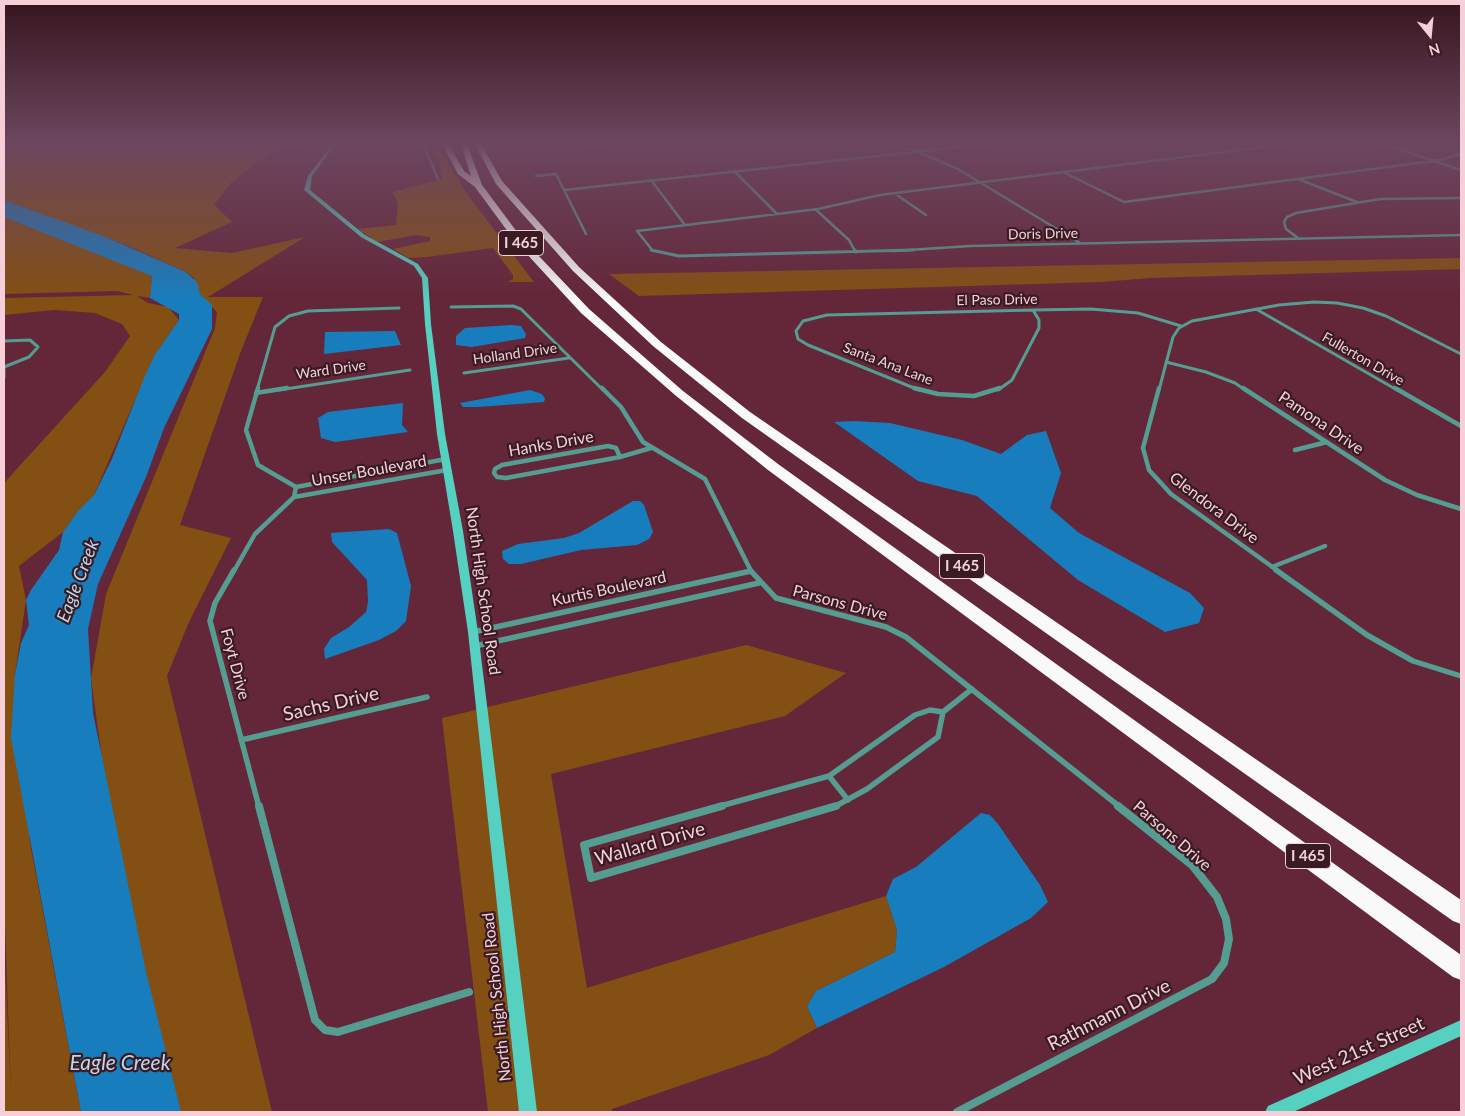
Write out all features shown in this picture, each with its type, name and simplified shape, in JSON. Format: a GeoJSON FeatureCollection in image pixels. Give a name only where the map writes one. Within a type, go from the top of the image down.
{"type":"FeatureCollection","features":[{"type":"Feature","properties":{"kind":"highway","name":"I 465"},"geometry":{"type":"LineString","coordinates":[[486,196],[517,238],[570,296],[648,367],[701,411],[773,467],[1461,969]]}},
{"type":"Feature","properties":{"kind":"highway","name":"I 465"},"geometry":{"type":"LineString","coordinates":[[512,196],[537,227],[576,269],[657,344],[746,415],[1461,913]]}},
{"type":"Feature","properties":{"kind":"street","name":"North High School Road"},"geometry":{"type":"LineString","coordinates":[[314,196],[363,236],[416,265],[425,278],[428,324],[447,470],[474,639],[528,1112]]}},
{"type":"Feature","properties":{"kind":"street"},"geometry":{"type":"LineString","coordinates":[[567,196],[586,234]]}},
{"type":"Feature","properties":{"kind":"street"},"geometry":{"type":"LineString","coordinates":[[663,196],[685,225],[815,209],[879,196]]}},
{"type":"Feature","properties":{"kind":"street"},"geometry":{"type":"LineString","coordinates":[[759,196],[777,214]]}},
{"type":"Feature","properties":{"kind":"street"},"geometry":{"type":"LineString","coordinates":[[898,196],[926,215]]}},
{"type":"Feature","properties":{"kind":"street"},"geometry":{"type":"LineString","coordinates":[[1003,196],[1081,244]]}},
{"type":"Feature","properties":{"kind":"street"},"geometry":{"type":"LineString","coordinates":[[1112,196],[1124,202],[1169,196]]}},
{"type":"Feature","properties":{"kind":"street"},"geometry":{"type":"LineString","coordinates":[[1340,196],[1358,203]]}},
{"type":"Feature","properties":{"kind":"street"},"geometry":{"type":"LineString","coordinates":[[1298,238],[1285,227],[1284,222],[1290,215],[1394,198],[1461,198]]}},
{"type":"Feature","properties":{"kind":"street"},"geometry":{"type":"LineString","coordinates":[[815,209],[850,240],[856,252]]}},
{"type":"Feature","properties":{"kind":"street","name":"Doris Drive"},"geometry":{"type":"LineString","coordinates":[[685,225],[637,231],[648,248],[666,255],[856,252],[1081,244],[1461,235]]}},
{"type":"Feature","properties":{"kind":"street"},"geometry":{"type":"LineString","coordinates":[[1181,326],[1199,319],[1255,309],[1314,302],[1350,305],[1390,318],[1461,354]]}},
{"type":"Feature","properties":{"kind":"street","name":"Parsons Drive"},"geometry":{"type":"LineString","coordinates":[[451,307],[513,306],[519,308],[620,407],[638,437],[651,448],[693,470],[704,479],[720,506],[751,571],[759,582],[778,600],[896,631],[972,689],[1192,865],[1210,886],[1224,914]]}},
{"type":"Feature","properties":{"kind":"street"},"geometry":{"type":"LineString","coordinates":[[294,497],[296,487],[277,475],[265,471],[258,465],[245,426],[274,328],[283,320],[300,312],[399,308]]}},
{"type":"Feature","properties":{"kind":"street","name":"Fullerton Drive"},"geometry":{"type":"LineString","coordinates":[[1255,309],[1461,426]]}},
{"type":"Feature","properties":{"kind":"street","name":"El Paso Drive"},"geometry":{"type":"LineString","coordinates":[[811,318],[827,315],[1033,310],[1122,311],[1154,317],[1181,326]]}},
{"type":"Feature","properties":{"kind":"street","name":"Santa Ana Lane"},"geometry":{"type":"LineString","coordinates":[[811,318],[799,324],[796,331],[798,339],[808,345],[926,392],[969,396],[993,392],[1012,380],[1039,328],[1039,320],[1033,310]]}},
{"type":"Feature","properties":{"kind":"street","name":"Glendora Drive"},"geometry":{"type":"LineString","coordinates":[[1181,326],[1173,337],[1143,448],[1148,467],[1156,479],[1174,497],[1384,647],[1427,667],[1461,676]]}},
{"type":"Feature","properties":{"kind":"street"},"geometry":{"type":"LineString","coordinates":[[4,341],[30,340],[38,346],[36,351],[29,357],[4,367],[4,377]]}},
{"type":"Feature","properties":{"kind":"street","name":"Holland Drive"},"geometry":{"type":"LineString","coordinates":[[464,373],[569,358]]}},
{"type":"Feature","properties":{"kind":"street","name":"Pamona Drive"},"geometry":{"type":"LineString","coordinates":[[1166,362],[1206,372],[1235,383],[1390,482],[1423,497],[1461,510]]}},
{"type":"Feature","properties":{"kind":"street","name":"Ward Drive"},"geometry":{"type":"LineString","coordinates":[[256,393],[410,370]]}},
{"type":"Feature","properties":{"kind":"street"},"geometry":{"type":"LineString","coordinates":[[1295,450],[1327,442]]}},
{"type":"Feature","properties":{"kind":"street","name":"Hanks Drive"},"geometry":{"type":"LineString","coordinates":[[620,457],[616,448],[608,446],[497,467],[494,471],[496,476],[506,478],[620,457],[651,448]]}},
{"type":"Feature","properties":{"kind":"street","name":"Unser Boulevard"},"geometry":{"type":"LineString","coordinates":[[296,487],[446,459]]}},
{"type":"Feature","properties":{"kind":"street","name":"Unser Boulevard"},"geometry":{"type":"LineString","coordinates":[[294,497],[447,470]]}},
{"type":"Feature","properties":{"kind":"street","name":"Foyt Drive"},"geometry":{"type":"LineString","coordinates":[[294,497],[255,534],[210,615],[210,626],[313,1016],[319,1026],[325,1030],[338,1032],[469,992]]}},
{"type":"Feature","properties":{"kind":"street"},"geometry":{"type":"LineString","coordinates":[[1272,567],[1325,546]]}},
{"type":"Feature","properties":{"kind":"street","name":"Kurtis Boulevard"},"geometry":{"type":"LineString","coordinates":[[474,639],[575,610],[751,571]]}},
{"type":"Feature","properties":{"kind":"street"},"geometry":{"type":"LineString","coordinates":[[474,639],[578,623],[759,582]]}},
{"type":"Feature","properties":{"kind":"street"},"geometry":{"type":"LineString","coordinates":[[669,589],[674,602]]}},
{"type":"Feature","properties":{"kind":"street"},"geometry":{"type":"LineString","coordinates":[[575,610],[578,623]]}},
{"type":"Feature","properties":{"kind":"street"},"geometry":{"type":"LineString","coordinates":[[943,712],[972,689]]}},
{"type":"Feature","properties":{"kind":"street","name":"Sachs Drive"},"geometry":{"type":"LineString","coordinates":[[241,740],[427,697]]}},
{"type":"Feature","properties":{"kind":"street","name":"Wallard Drive"},"geometry":{"type":"LineString","coordinates":[[930,710],[943,712],[938,737],[848,800],[829,810],[591,878],[584,845],[829,776],[914,715],[930,710]]}},
{"type":"Feature","properties":{"kind":"street"},"geometry":{"type":"LineString","coordinates":[[829,776],[848,800]]}},
{"type":"Feature","properties":{"kind":"street","name":"Rathmann Drive"},"geometry":{"type":"LineString","coordinates":[[957,1112],[1212,980],[1224,963],[1229,942],[1224,914]]}},
{"type":"Feature","properties":{"kind":"street","name":"West 21st Street"},"geometry":{"type":"LineString","coordinates":[[1274,1112],[1461,1028]]}},
{"type":"Feature","properties":{"kind":"shaded area"},"geometry":{"type":"Polygon","coordinates":[[[4,196],[221,196],[214,205],[232,222],[175,248],[232,253],[305,237],[208,297],[263,297],[241,351],[180,525],[231,538],[189,622],[167,676],[272,1112],[151,1112],[91,679],[106,594],[215,328],[217,312],[200,294],[194,278],[186,272],[126,245],[4,200],[4,196]]]}},
{"type":"Feature","properties":{"kind":"shaded area"},"geometry":{"type":"Polygon","coordinates":[[[394,196],[469,196],[534,282],[508,282],[513,279],[513,275],[493,248],[409,258],[393,249],[430,241],[430,237],[416,235],[377,242],[358,229],[396,225],[398,203],[394,196]]]}},
{"type":"Feature","properties":{"kind":"shaded area"},"geometry":{"type":"Polygon","coordinates":[[[4,217],[110,257],[152,276],[150,298],[137,296],[148,303],[168,307],[179,320],[154,356],[94,495],[78,511],[63,532],[19,566],[26,600],[15,674],[30,843],[81,1112],[4,1112],[4,945],[11,1094],[4,901],[4,483],[105,372],[130,336],[122,324],[95,313],[54,310],[4,315],[4,298],[133,295],[117,291],[4,294],[4,217]]]}},
{"type":"Feature","properties":{"kind":"shaded area"},"geometry":{"type":"Polygon","coordinates":[[[1461,258],[1461,269],[639,296],[609,274],[1461,258]]]}},
{"type":"Feature","properties":{"kind":"shaded area"},"geometry":{"type":"Polygon","coordinates":[[[746,645],[846,673],[785,716],[551,774],[587,988],[886,896],[897,930],[895,952],[816,991],[807,1006],[817,1028],[769,1055],[612,1109],[612,1112],[488,1112],[442,718],[746,645]]]}},
{"type":"Feature","properties":{"kind":"water","name":"Eagle Creek"},"geometry":{"type":"Polygon","coordinates":[[[4,200],[106,237],[186,272],[197,282],[200,294],[212,305],[212,329],[164,428],[146,477],[98,584],[88,629],[93,713],[146,972],[181,1112],[81,1112],[11,738],[15,674],[21,643],[29,625],[26,600],[59,550],[63,532],[78,511],[94,495],[111,461],[154,356],[179,320],[179,314],[150,298],[152,276],[4,217],[4,200]]]}},
{"type":"Feature","properties":{"kind":"water"},"geometry":{"type":"Polygon","coordinates":[[[521,326],[526,334],[525,338],[472,347],[456,345],[456,336],[465,328],[521,326]]]}},
{"type":"Feature","properties":{"kind":"water"},"geometry":{"type":"Polygon","coordinates":[[[395,331],[401,345],[324,354],[325,332],[395,331]]]}},
{"type":"Feature","properties":{"kind":"water"},"geometry":{"type":"Polygon","coordinates":[[[530,390],[542,394],[545,399],[544,402],[478,407],[463,407],[460,403],[530,390]]]}},
{"type":"Feature","properties":{"kind":"water"},"geometry":{"type":"Polygon","coordinates":[[[403,403],[402,425],[408,432],[335,442],[321,438],[318,418],[328,412],[403,403]]]}},
{"type":"Feature","properties":{"kind":"water"},"geometry":{"type":"Polygon","coordinates":[[[834,422],[890,423],[962,440],[1001,454],[1027,435],[1046,431],[1061,473],[1050,508],[1079,533],[1190,593],[1204,608],[1199,623],[1165,632],[1078,580],[977,496],[918,481],[834,422]]]}},
{"type":"Feature","properties":{"kind":"water"},"geometry":{"type":"Polygon","coordinates":[[[633,501],[640,501],[644,505],[653,532],[649,539],[637,545],[581,550],[521,564],[509,564],[503,559],[502,551],[518,544],[564,538],[579,533],[633,501]]]}},
{"type":"Feature","properties":{"kind":"water"},"geometry":{"type":"Polygon","coordinates":[[[389,529],[397,533],[411,586],[406,621],[396,631],[379,640],[325,659],[324,649],[331,638],[349,627],[366,612],[368,602],[367,580],[332,542],[331,533],[389,529]]]}},
{"type":"Feature","properties":{"kind":"water"},"geometry":{"type":"Polygon","coordinates":[[[981,813],[990,815],[998,824],[1040,885],[1048,902],[1031,918],[944,967],[817,1028],[807,1006],[816,991],[895,952],[897,930],[886,896],[893,879],[916,867],[981,813]]]}}]}
